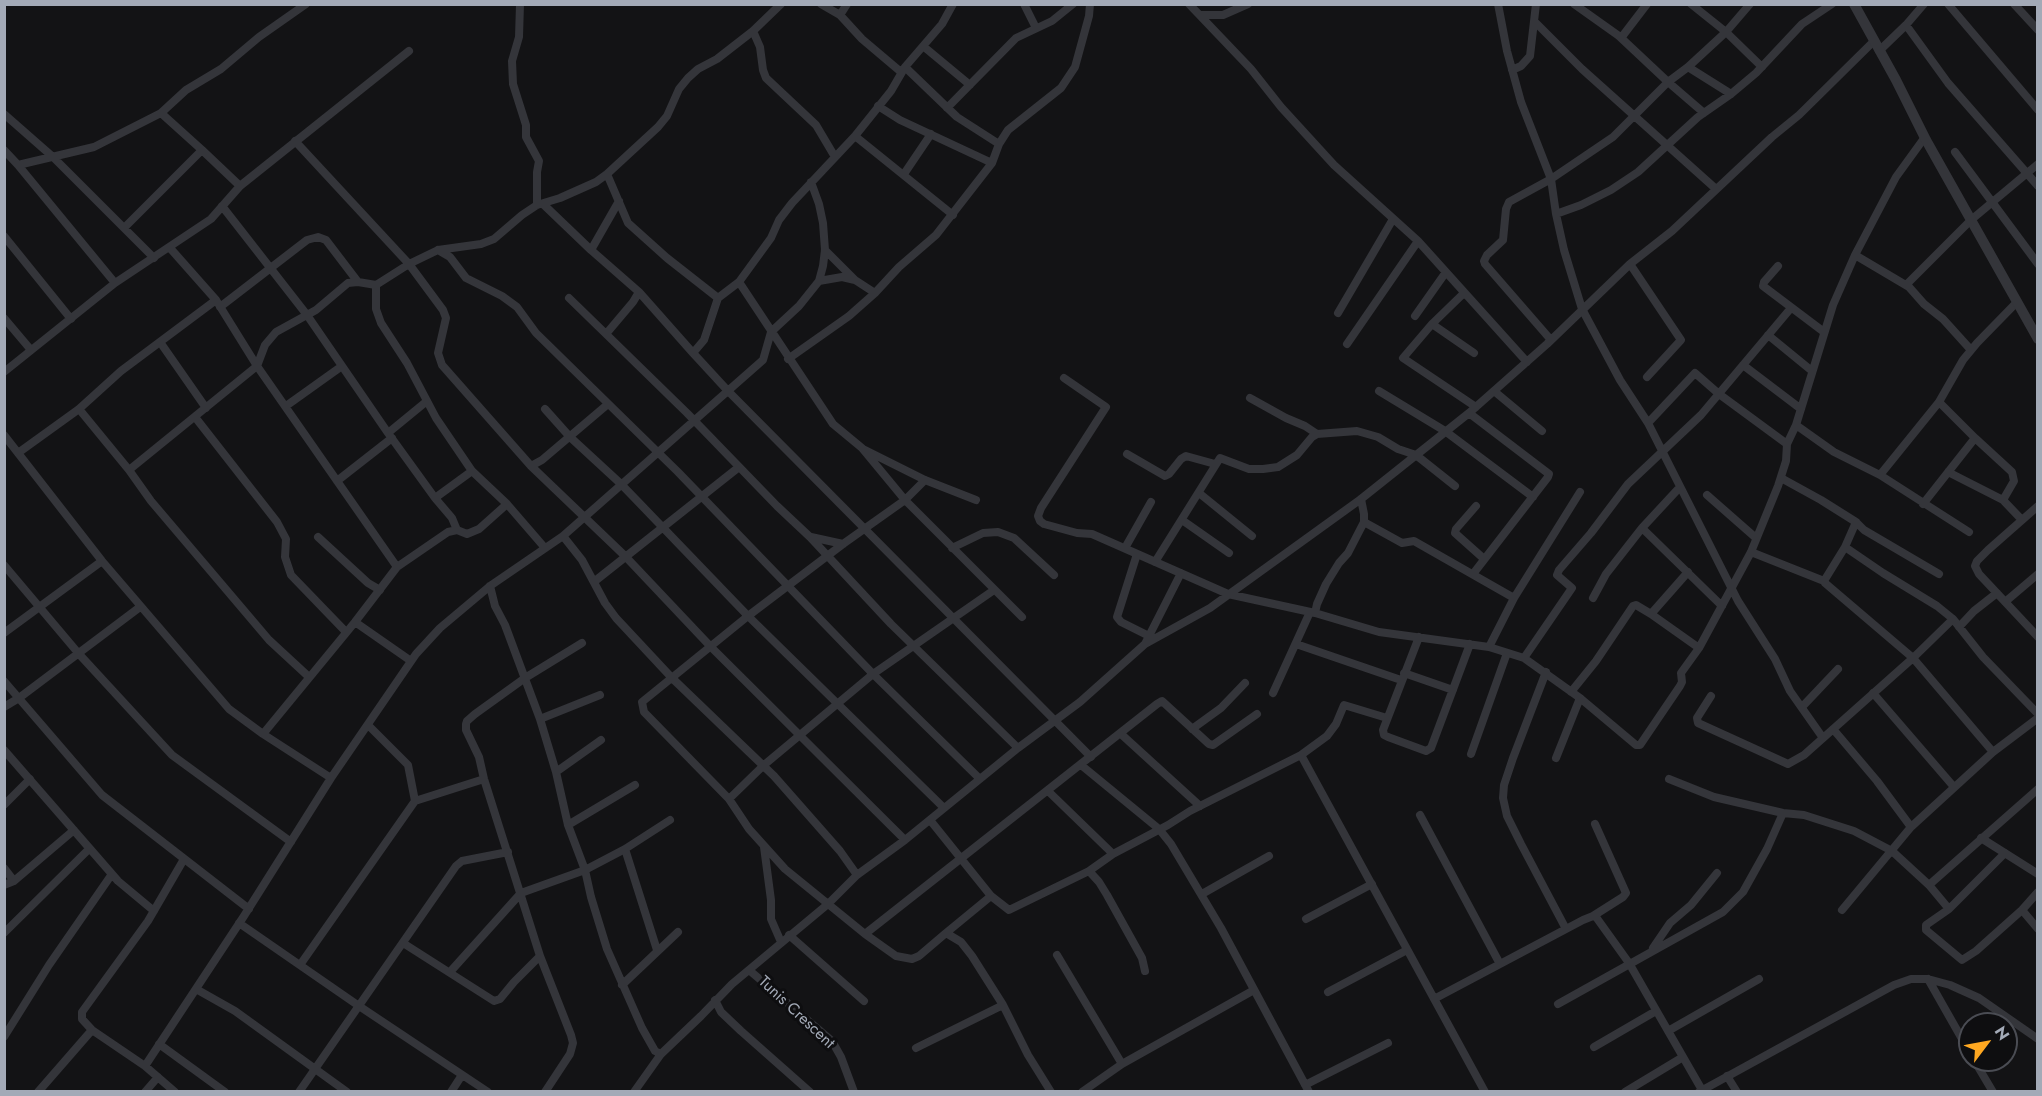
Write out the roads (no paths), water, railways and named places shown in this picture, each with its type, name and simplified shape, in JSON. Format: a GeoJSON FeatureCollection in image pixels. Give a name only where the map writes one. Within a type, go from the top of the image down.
{"type":"FeatureCollection","features":[{"type":"Feature","properties":{"kind":"street"},"geometry":{"type":"LineString","coordinates":[[18,165],[93,147],[161,113],[186,90],[221,69],[259,37],[306,4]]}},
{"type":"Feature","properties":{"kind":"street"},"geometry":{"type":"LineString","coordinates":[[520,4],[519,37],[512,61],[513,84],[526,125],[526,137],[539,160],[537,172],[540,205],[639,292],[728,391],[1091,757]]}},
{"type":"Feature","properties":{"kind":"street"},"geometry":{"type":"LineString","coordinates":[[129,470],[257,366],[265,345],[276,332],[316,310],[348,283],[376,285],[438,249],[481,244],[494,239],[522,215],[540,205],[596,182],[658,127],[667,116],[679,89],[688,78],[753,31],[781,4]]}},
{"type":"Feature","properties":{"kind":"street"},"geometry":{"type":"LineString","coordinates":[[821,4],[840,15],[862,39],[903,70],[957,117],[999,144]]}},
{"type":"Feature","properties":{"kind":"street"},"geometry":{"type":"LineString","coordinates":[[840,15],[848,4]]}},
{"type":"Feature","properties":{"kind":"street"},"geometry":{"type":"LineString","coordinates":[[1024,4],[1036,28]]}},
{"type":"Feature","properties":{"kind":"street"},"geometry":{"type":"LineString","coordinates":[[947,108],[1016,38],[1052,21],[1073,4]]}},
{"type":"Feature","properties":{"kind":"street"},"geometry":{"type":"LineString","coordinates":[[788,359],[834,328],[936,235],[992,163],[999,144],[1008,130],[1061,88],[1075,67],[1089,16],[1090,4]]}},
{"type":"Feature","properties":{"kind":"street"},"geometry":{"type":"LineString","coordinates":[[1189,4],[1251,69],[1281,107],[1334,165],[1418,241],[1527,362]]}},
{"type":"Feature","properties":{"kind":"street"},"geometry":{"type":"LineString","coordinates":[[1200,15],[1222,15],[1248,4]]}},
{"type":"Feature","properties":{"kind":"street"},"geometry":{"type":"LineString","coordinates":[[1498,4],[1521,102],[1551,179],[1556,214],[1582,309],[1620,380],[1663,451],[1746,617],[1775,659],[1790,691],[1823,738]]}},
{"type":"Feature","properties":{"kind":"street"},"geometry":{"type":"LineString","coordinates":[[1512,70],[1521,66],[1530,56],[1536,4]]}},
{"type":"Feature","properties":{"kind":"street"},"geometry":{"type":"LineString","coordinates":[[1574,4],[1621,38],[1704,112]]}},
{"type":"Feature","properties":{"kind":"street"},"geometry":{"type":"LineString","coordinates":[[1621,38],[1647,4]]}},
{"type":"Feature","properties":{"kind":"street"},"geometry":{"type":"LineString","coordinates":[[1691,4],[1726,32],[1762,67]]}},
{"type":"Feature","properties":{"kind":"street"},"geometry":{"type":"LineString","coordinates":[[1551,340],[1484,261],[1503,240],[1506,209],[1509,202],[1551,179],[1613,137],[1668,82],[1726,32],[1750,4]]}},
{"type":"Feature","properties":{"kind":"street"},"geometry":{"type":"LineString","coordinates":[[1854,4],[1971,220],[2036,331]]}},
{"type":"Feature","properties":{"kind":"street"},"geometry":{"type":"LineString","coordinates":[[634,1092],[661,1054],[713,1003],[789,935],[828,904],[857,875],[1080,702],[1147,640],[1210,608],[1361,499],[1469,413],[1551,340],[1630,264],[1672,231],[1826,90],[1849,64],[1906,25],[1924,4]]}},
{"type":"Feature","properties":{"kind":"street"},"geometry":{"type":"LineString","coordinates":[[1948,4],[2037,110]]}},
{"type":"Feature","properties":{"kind":"street"},"geometry":{"type":"LineString","coordinates":[[2014,4],[2037,30]]}},
{"type":"Feature","properties":{"kind":"street"},"geometry":{"type":"LineString","coordinates":[[693,353],[704,340],[718,298],[739,282],[771,238],[779,220],[792,203],[855,136],[903,70],[942,24],[951,5]]}},
{"type":"Feature","properties":{"kind":"street"},"geometry":{"type":"LineString","coordinates":[[1556,214],[1611,190],[1638,172],[1704,112],[1731,94],[1762,67],[1802,24],[1827,6]]}},
{"type":"Feature","properties":{"kind":"street"},"geometry":{"type":"LineString","coordinates":[[1535,22],[1582,69],[1716,189]]}},
{"type":"Feature","properties":{"kind":"street"},"geometry":{"type":"LineString","coordinates":[[1906,25],[1948,83],[2037,186]]}},
{"type":"Feature","properties":{"kind":"street"},"geometry":{"type":"LineString","coordinates":[[753,31],[760,47],[766,78],[816,125],[835,157]]}},
{"type":"Feature","properties":{"kind":"street"},"geometry":{"type":"LineString","coordinates":[[922,46],[970,85]]}},
{"type":"Feature","properties":{"kind":"street"},"geometry":{"type":"LineString","coordinates":[[4,372],[115,283],[211,219],[240,186],[409,51]]}},
{"type":"Feature","properties":{"kind":"street"},"geometry":{"type":"LineString","coordinates":[[1688,67],[1731,94]]}},
{"type":"Feature","properties":{"kind":"street"},"geometry":{"type":"LineString","coordinates":[[878,106],[900,120],[992,163]]}},
{"type":"Feature","properties":{"kind":"street"},"geometry":{"type":"LineString","coordinates":[[161,113],[240,186]]}},
{"type":"Feature","properties":{"kind":"street"},"geometry":{"type":"LineString","coordinates":[[4,114],[53,158],[154,258]]}},
{"type":"Feature","properties":{"kind":"street"},"geometry":{"type":"LineString","coordinates":[[904,174],[931,134]]}},
{"type":"Feature","properties":{"kind":"street"},"geometry":{"type":"LineString","coordinates":[[855,136],[953,214]]}},
{"type":"Feature","properties":{"kind":"street"},"geometry":{"type":"LineString","coordinates":[[1064,378],[1106,407],[1038,516],[1044,524],[1077,533],[1092,534],[1228,594],[1313,612],[1379,632],[1489,647],[1524,658],[1580,698],[1636,745],[1640,745],[1680,686],[1681,672],[1699,648],[1751,552],[1786,461],[1787,444],[1796,425],[1833,305],[1855,255],[1896,177],[1925,137]]}},
{"type":"Feature","properties":{"kind":"street"},"geometry":{"type":"LineString","coordinates":[[295,141],[409,264],[443,310],[446,318],[438,353],[442,365],[531,466],[625,556],[711,647],[905,840]]}},
{"type":"Feature","properties":{"kind":"street"},"geometry":{"type":"LineString","coordinates":[[4,150],[115,283]]}},
{"type":"Feature","properties":{"kind":"street"},"geometry":{"type":"LineString","coordinates":[[124,228],[202,150]]}},
{"type":"Feature","properties":{"kind":"street"},"geometry":{"type":"LineString","coordinates":[[1955,152],[2037,264]]}},
{"type":"Feature","properties":{"kind":"street"},"geometry":{"type":"LineString","coordinates":[[1906,285],[1971,220],[2037,164]]}},
{"type":"Feature","properties":{"kind":"street"},"geometry":{"type":"LineString","coordinates":[[607,174],[628,223],[667,258],[718,298]]}},
{"type":"Feature","properties":{"kind":"street"},"geometry":{"type":"LineString","coordinates":[[145,1066],[249,909],[331,778],[411,661],[440,628],[490,586],[559,539],[763,360],[771,332],[799,306],[819,280],[824,266],[825,250],[819,204],[811,182]]}},
{"type":"Feature","properties":{"kind":"street"},"geometry":{"type":"LineString","coordinates":[[591,250],[619,201]]}},
{"type":"Feature","properties":{"kind":"street"},"geometry":{"type":"LineString","coordinates":[[222,206],[308,315],[390,436],[452,518],[457,530]]}},
{"type":"Feature","properties":{"kind":"street"},"geometry":{"type":"LineString","coordinates":[[1338,313],[1393,219]]}},
{"type":"Feature","properties":{"kind":"street"},"geometry":{"type":"LineString","coordinates":[[4,236],[71,319]]}},
{"type":"Feature","properties":{"kind":"street"},"geometry":{"type":"LineString","coordinates":[[18,453],[79,409],[121,371],[160,342],[270,269],[307,240],[318,237],[326,240],[358,282]]}},
{"type":"Feature","properties":{"kind":"street"},"geometry":{"type":"LineString","coordinates":[[1347,344],[1418,241]]}},
{"type":"Feature","properties":{"kind":"street"},"geometry":{"type":"LineString","coordinates":[[170,248],[218,303],[257,366],[397,567]]}},
{"type":"Feature","properties":{"kind":"street"},"geometry":{"type":"LineString","coordinates":[[438,249],[450,257],[466,278],[502,296],[517,307],[536,333],[980,779]]}},
{"type":"Feature","properties":{"kind":"street"},"geometry":{"type":"LineString","coordinates":[[825,250],[855,280],[875,293]]}},
{"type":"Feature","properties":{"kind":"street"},"geometry":{"type":"LineString","coordinates":[[1855,255],[1906,285],[1971,350]]}},
{"type":"Feature","properties":{"kind":"street"},"geometry":{"type":"LineString","coordinates":[[1630,264],[1681,340],[1647,377]]}},
{"type":"Feature","properties":{"kind":"street"},"geometry":{"type":"LineString","coordinates":[[1778,266],[1763,286],[1824,332]]}},
{"type":"Feature","properties":{"kind":"street"},"geometry":{"type":"LineString","coordinates":[[1415,316],[1446,272]]}},
{"type":"Feature","properties":{"kind":"street"},"geometry":{"type":"LineString","coordinates":[[819,280],[842,277],[855,280]]}},
{"type":"Feature","properties":{"kind":"street"},"geometry":{"type":"LineString","coordinates":[[739,282],[833,424],[862,448],[905,500],[1022,618]]}},
{"type":"Feature","properties":{"kind":"street"},"geometry":{"type":"LineString","coordinates":[[376,285],[376,309],[381,323],[407,363],[427,401],[472,471],[507,504],[545,548]]}},
{"type":"Feature","properties":{"kind":"street"},"geometry":{"type":"LineString","coordinates":[[606,334],[639,292]]}},
{"type":"Feature","properties":{"kind":"street"},"geometry":{"type":"LineString","coordinates":[[1464,292],[1403,358],[1476,407]]}},
{"type":"Feature","properties":{"kind":"street"},"geometry":{"type":"LineString","coordinates":[[569,298],[1018,748]]}},
{"type":"Feature","properties":{"kind":"street"},"geometry":{"type":"LineString","coordinates":[[1880,475],[1938,402],[1963,360],[2017,302]]}},
{"type":"Feature","properties":{"kind":"street"},"geometry":{"type":"LineString","coordinates":[[1524,658],[1572,588],[1556,574],[1628,484],[1701,415],[1791,308]]}},
{"type":"Feature","properties":{"kind":"street"},"geometry":{"type":"LineString","coordinates":[[4,318],[31,350]]}},
{"type":"Feature","properties":{"kind":"street"},"geometry":{"type":"LineString","coordinates":[[1432,324],[1473,353]]}},
{"type":"Feature","properties":{"kind":"street"},"geometry":{"type":"LineString","coordinates":[[1768,335],[1812,371]]}},
{"type":"Feature","properties":{"kind":"street"},"geometry":{"type":"LineString","coordinates":[[160,342],[206,408]]}},
{"type":"Feature","properties":{"kind":"street"},"geometry":{"type":"LineString","coordinates":[[1743,365],[1801,409]]}},
{"type":"Feature","properties":{"kind":"street"},"geometry":{"type":"LineString","coordinates":[[286,406],[342,366]]}},
{"type":"Feature","properties":{"kind":"street"},"geometry":{"type":"LineString","coordinates":[[1648,423],[1695,373],[1719,394],[1787,444]]}},
{"type":"Feature","properties":{"kind":"street"},"geometry":{"type":"LineString","coordinates":[[1379,391],[1445,432],[1533,497]]}},
{"type":"Feature","properties":{"kind":"street"},"geometry":{"type":"LineString","coordinates":[[1494,391],[1542,431]]}},
{"type":"Feature","properties":{"kind":"street"},"geometry":{"type":"LineString","coordinates":[[1250,398],[1317,434]]}},
{"type":"Feature","properties":{"kind":"street"},"geometry":{"type":"LineString","coordinates":[[338,481],[427,401]]}},
{"type":"Feature","properties":{"kind":"street"},"geometry":{"type":"LineString","coordinates":[[1938,402],[2012,472],[2014,481],[2003,500]]}},
{"type":"Feature","properties":{"kind":"street"},"geometry":{"type":"LineString","coordinates":[[531,466],[542,460],[608,404]]}},
{"type":"Feature","properties":{"kind":"street"},"geometry":{"type":"LineString","coordinates":[[79,409],[151,501],[269,640],[309,677]]}},
{"type":"Feature","properties":{"kind":"street"},"geometry":{"type":"LineString","coordinates":[[545,409],[748,616],[944,808]]}},
{"type":"Feature","properties":{"kind":"street"},"geometry":{"type":"LineString","coordinates":[[1469,413],[1549,474],[1473,574]]}},
{"type":"Feature","properties":{"kind":"street"},"geometry":{"type":"LineString","coordinates":[[195,417],[277,522],[286,539],[285,557],[291,575],[346,632]]}},
{"type":"Feature","properties":{"kind":"street"},"geometry":{"type":"LineString","coordinates":[[1796,425],[1834,452],[1880,475],[1969,532]]}},
{"type":"Feature","properties":{"kind":"street"},"geometry":{"type":"LineString","coordinates":[[1155,562],[1220,458],[1249,469],[1263,470],[1278,467],[1297,455],[1317,434],[1357,431],[1378,437],[1398,449],[1416,455],[1455,486]]}},
{"type":"Feature","properties":{"kind":"street"},"geometry":{"type":"LineString","coordinates":[[4,435],[102,561],[229,709],[331,778]]}},
{"type":"Feature","properties":{"kind":"street"},"geometry":{"type":"LineString","coordinates":[[1923,504],[1975,438]]}},
{"type":"Feature","properties":{"kind":"street"},"geometry":{"type":"LineString","coordinates":[[862,448],[925,480],[976,501]]}},
{"type":"Feature","properties":{"kind":"street"},"geometry":{"type":"LineString","coordinates":[[1127,454],[1165,476],[1186,456],[1215,464]]}},
{"type":"Feature","properties":{"kind":"street"},"geometry":{"type":"LineString","coordinates":[[595,581],[739,467]]}},
{"type":"Feature","properties":{"kind":"street"},"geometry":{"type":"LineString","coordinates":[[435,498],[472,471]]}},
{"type":"Feature","properties":{"kind":"street"},"geometry":{"type":"LineString","coordinates":[[1948,472],[2003,500],[2022,520]]}},
{"type":"Feature","properties":{"kind":"street"},"geometry":{"type":"LineString","coordinates":[[1780,477],[1939,574]]}},
{"type":"Feature","properties":{"kind":"street"},"geometry":{"type":"LineString","coordinates":[[925,480],[905,500],[748,616],[642,702],[641,707],[729,799],[764,847],[785,869],[865,934],[896,956],[912,959],[920,956],[991,896]]}},
{"type":"Feature","properties":{"kind":"street"},"geometry":{"type":"LineString","coordinates":[[1593,598],[1606,574],[1642,528],[1680,487]]}},
{"type":"Feature","properties":{"kind":"street"},"geometry":{"type":"LineString","coordinates":[[1489,647],[1514,597],[1580,492]]}},
{"type":"Feature","properties":{"kind":"street"},"geometry":{"type":"LineString","coordinates":[[1199,493],[1252,536]]}},
{"type":"Feature","properties":{"kind":"street"},"geometry":{"type":"LineString","coordinates":[[1707,495],[1756,538]]}},
{"type":"Feature","properties":{"kind":"street"},"geometry":{"type":"LineString","coordinates":[[1273,693],[1326,584],[1348,553],[1364,522],[1361,499]]}},
{"type":"Feature","properties":{"kind":"street"},"geometry":{"type":"LineString","coordinates":[[1125,548],[1151,502]]}},
{"type":"Feature","properties":{"kind":"street"},"geometry":{"type":"LineString","coordinates":[[263,734],[356,622],[397,567],[448,532],[457,530],[467,534],[480,529],[507,504]]}},
{"type":"Feature","properties":{"kind":"street"},"geometry":{"type":"LineString","coordinates":[[1476,506],[1455,533],[1484,558]]}},
{"type":"Feature","properties":{"kind":"street"},"geometry":{"type":"LineString","coordinates":[[2037,506],[1977,561],[1975,566],[1979,574],[2037,637]]}},
{"type":"Feature","properties":{"kind":"street"},"geometry":{"type":"LineString","coordinates":[[1182,520],[1230,553]]}},
{"type":"Feature","properties":{"kind":"street"},"geometry":{"type":"LineString","coordinates":[[1364,522],[1402,543],[1414,542],[1514,597]]}},
{"type":"Feature","properties":{"kind":"street"},"geometry":{"type":"LineString","coordinates":[[1824,581],[1845,547],[1856,522]]}},
{"type":"Feature","properties":{"kind":"street"},"geometry":{"type":"LineString","coordinates":[[1642,528],[1722,606]]}},
{"type":"Feature","properties":{"kind":"street"},"geometry":{"type":"LineString","coordinates":[[952,548],[983,533],[998,532],[1014,538],[1054,575]]}},
{"type":"Feature","properties":{"kind":"street"},"geometry":{"type":"LineString","coordinates":[[318,537],[368,584],[380,590]]}},
{"type":"Feature","properties":{"kind":"street"},"geometry":{"type":"LineString","coordinates":[[810,537],[843,544]]}},
{"type":"Feature","properties":{"kind":"street"},"geometry":{"type":"LineString","coordinates":[[559,539],[595,581],[605,603],[616,618],[672,678],[764,765],[840,851],[857,875]]}},
{"type":"Feature","properties":{"kind":"street"},"geometry":{"type":"LineString","coordinates":[[1842,910],[1911,827],[1993,752],[2037,716],[1983,657],[1953,619],[1937,606],[1845,547]]}},
{"type":"Feature","properties":{"kind":"street"},"geometry":{"type":"LineString","coordinates":[[1751,552],[1824,581],[1913,658],[1993,752]]}},
{"type":"Feature","properties":{"kind":"street"},"geometry":{"type":"LineString","coordinates":[[1137,554],[1117,617],[1147,640]]}},
{"type":"Feature","properties":{"kind":"street"},"geometry":{"type":"LineString","coordinates":[[4,633],[102,561]]}},
{"type":"Feature","properties":{"kind":"street"},"geometry":{"type":"LineString","coordinates":[[4,565],[79,654],[172,755],[291,842]]}},
{"type":"Feature","properties":{"kind":"street"},"geometry":{"type":"LineString","coordinates":[[1651,614],[1688,572]]}},
{"type":"Feature","properties":{"kind":"street"},"geometry":{"type":"LineString","coordinates":[[1147,640],[1181,573]]}},
{"type":"Feature","properties":{"kind":"street"},"geometry":{"type":"LineString","coordinates":[[2005,602],[2037,574]]}},
{"type":"Feature","properties":{"kind":"street"},"geometry":{"type":"LineString","coordinates":[[490,586],[495,606],[505,625],[540,719],[556,772],[568,825],[585,870],[607,950],[642,1028],[655,1051],[661,1054]]}},
{"type":"Feature","properties":{"kind":"street"},"geometry":{"type":"LineString","coordinates":[[729,799],[764,765],[873,674],[994,590]]}},
{"type":"Feature","properties":{"kind":"street"},"geometry":{"type":"LineString","coordinates":[[1959,627],[1974,611],[1997,593]]}},
{"type":"Feature","properties":{"kind":"street"},"geometry":{"type":"LineString","coordinates":[[1571,692],[1633,606],[1636,605],[1651,614],[1699,648]]}},
{"type":"Feature","properties":{"kind":"street"},"geometry":{"type":"LineString","coordinates":[[4,707],[140,607]]}},
{"type":"Feature","properties":{"kind":"street"},"geometry":{"type":"LineString","coordinates":[[1711,696],[1697,718],[1698,723],[1776,760],[1788,764],[1795,762],[1913,658],[1953,619]]}},
{"type":"Feature","properties":{"kind":"street"},"geometry":{"type":"LineString","coordinates":[[356,622],[411,661]]}},
{"type":"Feature","properties":{"kind":"street"},"geometry":{"type":"LineString","coordinates":[[1419,637],[1383,730],[1384,735],[1426,751],[1431,748],[1470,644]]}},
{"type":"Feature","properties":{"kind":"street"},"geometry":{"type":"LineString","coordinates":[[545,1092],[570,1054],[573,1043],[540,956],[479,757],[466,730],[467,721],[525,678],[582,643]]}},
{"type":"Feature","properties":{"kind":"street"},"geometry":{"type":"LineString","coordinates":[[1296,644],[1453,690]]}},
{"type":"Feature","properties":{"kind":"street"},"geometry":{"type":"LineString","coordinates":[[1471,754],[1507,653]]}},
{"type":"Feature","properties":{"kind":"street"},"geometry":{"type":"LineString","coordinates":[[1802,707],[1838,669]]}},
{"type":"Feature","properties":{"kind":"street"},"geometry":{"type":"LineString","coordinates":[[1545,672],[1513,758],[1504,785],[1503,798],[1507,816],[1566,929]]}},
{"type":"Feature","properties":{"kind":"street"},"geometry":{"type":"LineString","coordinates":[[4,681],[102,795],[249,909]]}},
{"type":"Feature","properties":{"kind":"street"},"geometry":{"type":"LineString","coordinates":[[1192,729],[1221,708],[1245,683]]}},
{"type":"Feature","properties":{"kind":"street"},"geometry":{"type":"LineString","coordinates":[[1873,693],[1954,787]]}},
{"type":"Feature","properties":{"kind":"street"},"geometry":{"type":"LineString","coordinates":[[540,719],[600,695]]}},
{"type":"Feature","properties":{"kind":"street"},"geometry":{"type":"LineString","coordinates":[[1556,758],[1580,698]]}},
{"type":"Feature","properties":{"kind":"street"},"geometry":{"type":"LineString","coordinates":[[865,934],[1162,702],[1213,745],[1257,714]]}},
{"type":"Feature","properties":{"kind":"street"},"geometry":{"type":"LineString","coordinates":[[930,820],[991,896],[1009,910],[1089,871],[1113,854],[1200,806],[1301,755],[1327,736],[1336,724],[1344,705],[1387,717]]}},
{"type":"Feature","properties":{"kind":"street"},"geometry":{"type":"LineString","coordinates":[[368,725],[408,765],[415,801]]}},
{"type":"Feature","properties":{"kind":"street"},"geometry":{"type":"LineString","coordinates":[[1833,729],[1877,781],[1911,827]]}},
{"type":"Feature","properties":{"kind":"street"},"geometry":{"type":"LineString","coordinates":[[1121,734],[1200,806]]}},
{"type":"Feature","properties":{"kind":"street"},"geometry":{"type":"LineString","coordinates":[[556,772],[601,740]]}},
{"type":"Feature","properties":{"kind":"street"},"geometry":{"type":"LineString","coordinates":[[4,750],[112,874],[154,911]]}},
{"type":"Feature","properties":{"kind":"street"},"geometry":{"type":"LineString","coordinates":[[1301,755],[1485,1092]]}},
{"type":"Feature","properties":{"kind":"street"},"geometry":{"type":"LineString","coordinates":[[1081,765],[1159,829],[1202,894],[1307,1088],[1388,1043]]}},
{"type":"Feature","properties":{"kind":"street"},"geometry":{"type":"LineString","coordinates":[[4,805],[30,779]]}},
{"type":"Feature","properties":{"kind":"street"},"geometry":{"type":"LineString","coordinates":[[300,965],[415,801],[484,779]]}},
{"type":"Feature","properties":{"kind":"street"},"geometry":{"type":"LineString","coordinates":[[1669,779],[1714,797],[1783,813],[1804,815],[1854,831],[1892,851],[1929,885],[1948,909]]}},
{"type":"Feature","properties":{"kind":"street"},"geometry":{"type":"LineString","coordinates":[[568,825],[635,785]]}},
{"type":"Feature","properties":{"kind":"street"},"geometry":{"type":"LineString","coordinates":[[1929,885],[2037,789]]}},
{"type":"Feature","properties":{"kind":"street"},"geometry":{"type":"LineString","coordinates":[[1048,791],[1113,854]]}},
{"type":"Feature","properties":{"kind":"street"},"geometry":{"type":"LineString","coordinates":[[1558,1004],[1723,912],[1743,892],[1767,849],[1783,813]]}},
{"type":"Feature","properties":{"kind":"street"},"geometry":{"type":"LineString","coordinates":[[1420,815],[1500,964]]}},
{"type":"Feature","properties":{"kind":"street"},"geometry":{"type":"LineString","coordinates":[[450,972],[521,893],[585,870],[625,849],[670,820]]}},
{"type":"Feature","properties":{"kind":"street"},"geometry":{"type":"LineString","coordinates":[[1434,999],[1593,916],[1623,897],[1626,892],[1595,824]]}},
{"type":"Feature","properties":{"kind":"street"},"geometry":{"type":"LineString","coordinates":[[4,885],[14,881],[74,830]]}},
{"type":"Feature","properties":{"kind":"street"},"geometry":{"type":"LineString","coordinates":[[1981,838],[2036,871]]}},
{"type":"Feature","properties":{"kind":"street"},"geometry":{"type":"LineString","coordinates":[[764,847],[771,900],[771,919],[781,942]]}},
{"type":"Feature","properties":{"kind":"street"},"geometry":{"type":"LineString","coordinates":[[4,933],[89,849]]}},
{"type":"Feature","properties":{"kind":"street"},"geometry":{"type":"LineString","coordinates":[[625,849],[657,950]]}},
{"type":"Feature","properties":{"kind":"street"},"geometry":{"type":"LineString","coordinates":[[299,1092],[456,866],[462,861],[508,852]]}},
{"type":"Feature","properties":{"kind":"street"},"geometry":{"type":"LineString","coordinates":[[2005,853],[1926,928],[1961,960],[1976,951],[2022,910],[2037,892]]}},
{"type":"Feature","properties":{"kind":"street"},"geometry":{"type":"LineString","coordinates":[[1202,894],[1269,856]]}},
{"type":"Feature","properties":{"kind":"street"},"geometry":{"type":"LineString","coordinates":[[175,1092],[145,1066],[92,1030],[82,1019],[82,1012],[154,911],[184,859]]}},
{"type":"Feature","properties":{"kind":"street"},"geometry":{"type":"LineString","coordinates":[[4,868],[14,881]]}},
{"type":"Feature","properties":{"kind":"street"},"geometry":{"type":"LineString","coordinates":[[1089,871],[1100,882],[1142,958],[1146,971]]}},
{"type":"Feature","properties":{"kind":"street"},"geometry":{"type":"LineString","coordinates":[[1651,951],[1670,924],[1691,905],[1717,873]]}},
{"type":"Feature","properties":{"kind":"street"},"geometry":{"type":"LineString","coordinates":[[4,1037],[49,965],[112,874]]}},
{"type":"Feature","properties":{"kind":"street"},"geometry":{"type":"LineString","coordinates":[[1306,920],[1372,884]]}},
{"type":"Feature","properties":{"kind":"street"},"geometry":{"type":"LineString","coordinates":[[2022,910],[2037,929]]}},
{"type":"Feature","properties":{"kind":"street"},"geometry":{"type":"LineString","coordinates":[[1593,916],[1629,963],[1700,1091],[1893,985],[1911,979],[1928,979],[1950,985],[1979,998],[2037,1039]]}},
{"type":"Feature","properties":{"kind":"street"},"geometry":{"type":"LineString","coordinates":[[239,923],[488,1092]]}},
{"type":"Feature","properties":{"kind":"street"},"geometry":{"type":"LineString","coordinates":[[622,985],[678,932]]}},
{"type":"Feature","properties":{"kind":"street"},"geometry":{"type":"LineString","coordinates":[[946,933],[960,942],[972,956],[1003,1005],[1051,1092]]}},
{"type":"Feature","properties":{"kind":"street"},"geometry":{"type":"LineString","coordinates":[[789,935],[864,1001]]}},
{"type":"Feature","properties":{"kind":"street"},"geometry":{"type":"LineString","coordinates":[[403,942],[494,1001],[500,999],[540,956]]}},
{"type":"Feature","properties":{"kind":"street"},"geometry":{"type":"LineString","coordinates":[[1328,992],[1407,950]]}},
{"type":"Feature","properties":{"kind":"street"},"geometry":{"type":"LineString","coordinates":[[1057,955],[1122,1064]]}},
{"type":"Feature","properties":{"kind":"street","name":"Tunis Crescent"},"geometry":{"type":"LineString","coordinates":[[749,970],[832,1041],[841,1057],[854,1092]]}},
{"type":"Feature","properties":{"kind":"street"},"geometry":{"type":"LineString","coordinates":[[1668,1031],[1759,979]]}},
{"type":"Feature","properties":{"kind":"street"},"geometry":{"type":"LineString","coordinates":[[1928,979],[1958,1032]]}},
{"type":"Feature","properties":{"kind":"street"},"geometry":{"type":"LineString","coordinates":[[196,989],[235,1011],[347,1092]]}},
{"type":"Feature","properties":{"kind":"street"},"geometry":{"type":"LineString","coordinates":[[1082,1092],[1122,1064],[1254,990]]}},
{"type":"Feature","properties":{"kind":"street"},"geometry":{"type":"LineString","coordinates":[[713,1003],[810,1092]]}},
{"type":"Feature","properties":{"kind":"street"},"geometry":{"type":"LineString","coordinates":[[916,1048],[1003,1005]]}},
{"type":"Feature","properties":{"kind":"street"},"geometry":{"type":"LineString","coordinates":[[1594,1047],[1656,1011]]}},
{"type":"Feature","properties":{"kind":"street"},"geometry":{"type":"LineString","coordinates":[[39,1092],[92,1030]]}},
{"type":"Feature","properties":{"kind":"street"},"geometry":{"type":"LineString","coordinates":[[159,1044],[225,1092]]}},
{"type":"Feature","properties":{"kind":"street"},"geometry":{"type":"LineString","coordinates":[[1625,1092],[1683,1057]]}},
{"type":"Feature","properties":{"kind":"street"},"geometry":{"type":"LineString","coordinates":[[1981,1072],[1993,1092]]}},
{"type":"Feature","properties":{"kind":"street"},"geometry":{"type":"LineString","coordinates":[[451,1092],[462,1075]]}},
{"type":"Feature","properties":{"kind":"street"},"geometry":{"type":"LineString","coordinates":[[1727,1076],[1737,1092]]}},
{"type":"Feature","properties":{"kind":"street"},"geometry":{"type":"LineString","coordinates":[[145,1092],[158,1077]]}}]}
